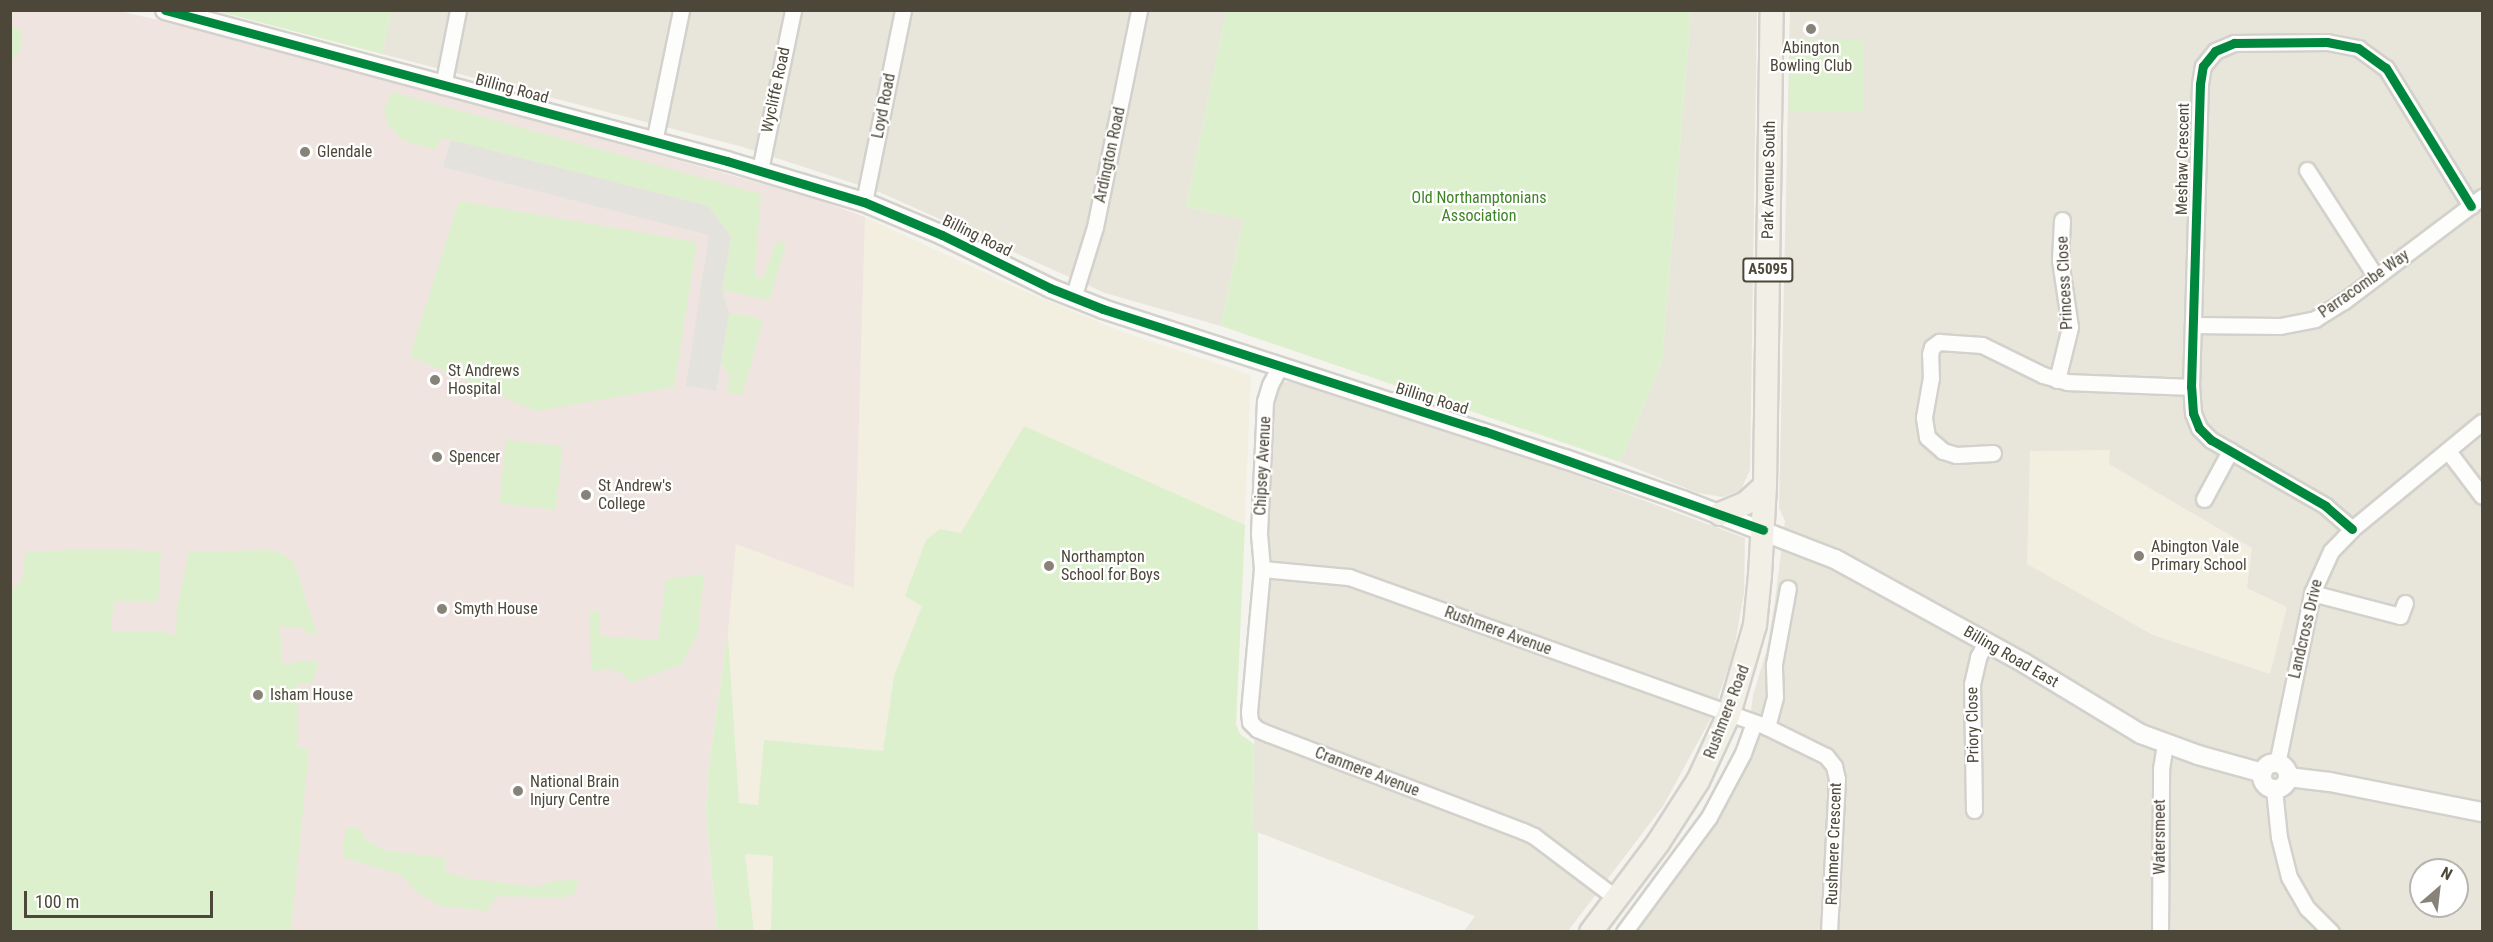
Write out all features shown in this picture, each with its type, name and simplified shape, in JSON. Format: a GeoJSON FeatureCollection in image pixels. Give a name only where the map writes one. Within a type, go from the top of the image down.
{"type":"FeatureCollection","features":[{"type":"Feature","properties":{"kind":"main road","name":"Park Avenue South"},"geometry":{"type":"LineString","coordinates":[[1763,530],[1772,10]]}},
{"type":"Feature","properties":{"kind":"main road"},"geometry":{"type":"LineString","coordinates":[[1720,514],[1746,503],[1765,486]]}},
{"type":"Feature","properties":{"kind":"main road","name":"Rushmere Road"},"geometry":{"type":"LineString","coordinates":[[1591,932],[1684,806],[1716,747],[1729,714],[1755,625],[1763,530]]}},
{"type":"Feature","properties":{"kind":"street","name":"Billing Road"},"geometry":{"type":"LineString","coordinates":[[165,10],[760,170],[864,202],[933,231],[1073,298],[1484,431],[1763,530]]}},
{"type":"Feature","properties":{"kind":"street"},"geometry":{"type":"LineString","coordinates":[[443,86],[458,10]]}},
{"type":"Feature","properties":{"kind":"street"},"geometry":{"type":"LineString","coordinates":[[654,142],[681,10]]}},
{"type":"Feature","properties":{"kind":"street","name":"Wycliffe Road"},"geometry":{"type":"LineString","coordinates":[[760,170],[792,10]]}},
{"type":"Feature","properties":{"kind":"street","name":"Loyd Road"},"geometry":{"type":"LineString","coordinates":[[864,202],[903,10]]}},
{"type":"Feature","properties":{"kind":"street","name":"Ardington Road"},"geometry":{"type":"LineString","coordinates":[[1073,298],[1093,236],[1139,10]]}},
{"type":"Feature","properties":{"kind":"street","name":"Meshaw Crescent"},"geometry":{"type":"LineString","coordinates":[[2352,529],[2326,506],[2211,440],[2199,428],[2193,413],[2191,387],[2200,75],[2208,58],[2225,45],[2245,42],[2327,42],[2358,48],[2373,57],[2394,80],[2477,202]]}},
{"type":"Feature","properties":{"kind":"street"},"geometry":{"type":"LineString","coordinates":[[2307,170],[2376,277]]}},
{"type":"Feature","properties":{"kind":"street","name":"Parracombe Way"},"geometry":{"type":"LineString","coordinates":[[2193,324],[2280,326],[2306,322],[2336,307],[2477,202]]}},
{"type":"Feature","properties":{"kind":"street","name":"Princess Close"},"geometry":{"type":"LineString","coordinates":[[2057,380],[2070,327],[2060,260],[2062,220]]}},
{"type":"Feature","properties":{"kind":"street"},"geometry":{"type":"LineString","coordinates":[[1993,453],[1956,456],[1943,451],[1927,437],[1924,417],[1931,379],[1932,347],[1939,342],[1953,341],[1982,345],[2057,380],[2076,384],[2191,387]]}},
{"type":"Feature","properties":{"kind":"street","name":"Chipsey Avenue"},"geometry":{"type":"LineString","coordinates":[[1262,569],[1259,534],[1266,401],[1270,385],[1280,366]]}},
{"type":"Feature","properties":{"kind":"street","name":"Landcross Drive"},"geometry":{"type":"LineString","coordinates":[[2327,930],[2307,908],[2289,877],[2279,837],[2276,776],[2312,593],[2331,551],[2352,529],[2482,422]]}},
{"type":"Feature","properties":{"kind":"street"},"geometry":{"type":"LineString","coordinates":[[2204,499],[2230,451]]}},
{"type":"Feature","properties":{"kind":"street"},"geometry":{"type":"LineString","coordinates":[[2448,451],[2482,496]]}},
{"type":"Feature","properties":{"kind":"street","name":"Billing Road East"},"geometry":{"type":"LineString","coordinates":[[1763,530],[1835,559],[1986,642],[2119,722],[2165,744],[2276,776],[2341,784],[2482,812]]}},
{"type":"Feature","properties":{"kind":"street","name":"Rushmere Avenue"},"geometry":{"type":"LineString","coordinates":[[1262,569],[1348,577],[1729,714]]}},
{"type":"Feature","properties":{"kind":"street","name":"Cranmere Avenue"},"geometry":{"type":"LineString","coordinates":[[1262,569],[1249,712],[1250,722],[1257,729],[1534,836],[1616,898]]}},
{"type":"Feature","properties":{"kind":"street","name":"Rushmere Road"},"geometry":{"type":"LineString","coordinates":[[1624,932],[1709,817],[1775,697],[1774,664],[1788,588]]}},
{"type":"Feature","properties":{"kind":"street"},"geometry":{"type":"LineString","coordinates":[[2312,593],[2400,616]]}},
{"type":"Feature","properties":{"kind":"street","name":"Priory Close"},"geometry":{"type":"LineString","coordinates":[[1974,810],[1972,684],[1978,657],[1986,642]]}},
{"type":"Feature","properties":{"kind":"street","name":"Rushmere Crescent"},"geometry":{"type":"LineString","coordinates":[[1729,714],[1761,725],[1817,750],[1834,766],[1837,779],[1829,932]]}},
{"type":"Feature","properties":{"kind":"street","name":"Watersmeet"},"geometry":{"type":"LineString","coordinates":[[2160,932],[2161,769],[2165,744]]}},
{"type":"Feature","properties":{"kind":"shaded area","name":"St Andrews Hospital"},"geometry":{"type":"Polygon","coordinates":[[[10,11],[119,11],[246,40],[813,198],[865,217],[854,588],[736,544],[728,633],[709,765],[706,812],[717,931],[11,931],[10,11]]]}},
{"type":"Feature","properties":{"kind":"shaded area"},"geometry":{"type":"Polygon","coordinates":[[[391,11],[1226,11],[1186,207],[1243,219],[1221,326],[1105,293],[877,191],[743,147],[382,54],[391,11]]]}},
{"type":"Feature","properties":{"kind":"shaded area"},"geometry":{"type":"Polygon","coordinates":[[[1691,11],[1757,11],[1750,470],[1741,490],[1723,497],[1698,493],[1620,462],[1662,362],[1691,11]]]}},
{"type":"Feature","properties":{"kind":"shaded area"},"geometry":{"type":"Polygon","coordinates":[[[1790,11],[2482,11],[2482,931],[1629,932],[1745,761],[1753,695],[1767,649],[1785,521],[1779,508],[1790,11]]]}},
{"type":"Feature","properties":{"kind":"shaded area"},"geometry":{"type":"Polygon","coordinates":[[[451,140],[708,206],[731,236],[722,290],[729,313],[716,391],[686,386],[709,235],[443,167],[451,140]]]}},
{"type":"Feature","properties":{"kind":"shaded area","name":"Northampton School for Boys"},"geometry":{"type":"Polygon","coordinates":[[[865,217],[1022,290],[1120,331],[1251,375],[1236,724],[1240,734],[1254,744],[1252,830],[1256,931],[754,931],[740,820],[728,633],[736,543],[854,587],[865,217]]]}},
{"type":"Feature","properties":{"kind":"shaded area"},"geometry":{"type":"Polygon","coordinates":[[[1282,382],[1292,382],[1559,469],[1745,538],[1744,593],[1733,655],[1710,720],[1663,806],[1568,931],[1464,931],[1475,916],[1252,830],[1254,744],[1265,602],[1269,430],[1275,386],[1282,382]]]}},
{"type":"Feature","properties":{"kind":"shaded area","name":"Abington Vale Primary School"},"geometry":{"type":"Polygon","coordinates":[[[2110,450],[2109,464],[2252,548],[2247,588],[2287,607],[2270,674],[2153,635],[2027,564],[2030,451],[2110,450]]]}},
{"type":"Feature","properties":{"kind":"green space"},"geometry":{"type":"Polygon","coordinates":[[[391,10],[382,54],[216,11],[391,10]]]}},
{"type":"Feature","properties":{"kind":"green space","name":"Old Northamptonians Association"},"geometry":{"type":"Polygon","coordinates":[[[1226,11],[1691,11],[1662,362],[1620,462],[1221,326],[1243,219],[1186,207],[1226,11]]]}},
{"type":"Feature","properties":{"kind":"green space"},"geometry":{"type":"Polygon","coordinates":[[[11,26],[22,30],[21,49],[11,62],[11,26]]]}},
{"type":"Feature","properties":{"kind":"green space"},"geometry":{"type":"Polygon","coordinates":[[[1790,39],[1864,39],[1864,112],[1790,112],[1790,39]]]}},
{"type":"Feature","properties":{"kind":"green space"},"geometry":{"type":"Polygon","coordinates":[[[392,92],[761,194],[755,276],[763,278],[777,241],[786,243],[770,300],[722,290],[731,236],[708,206],[451,140],[440,138],[436,150],[402,140],[387,123],[384,109],[392,92]]]}},
{"type":"Feature","properties":{"kind":"green space"},"geometry":{"type":"Polygon","coordinates":[[[459,201],[697,242],[674,387],[536,411],[410,356],[459,201]]]}},
{"type":"Feature","properties":{"kind":"green space"},"geometry":{"type":"Polygon","coordinates":[[[729,313],[753,316],[763,322],[742,395],[728,392],[729,374],[721,364],[729,313]]]}},
{"type":"Feature","properties":{"kind":"green space","name":"Northampton School for Boys"},"geometry":{"type":"Polygon","coordinates":[[[1024,426],[1245,525],[1236,724],[1240,734],[1254,744],[1252,829],[1258,832],[1258,931],[771,931],[773,856],[745,854],[754,931],[717,931],[706,812],[709,765],[728,633],[739,803],[758,805],[764,740],[883,751],[894,676],[922,606],[905,596],[926,540],[940,529],[961,533],[1024,426]]]}},
{"type":"Feature","properties":{"kind":"green space"},"geometry":{"type":"Polygon","coordinates":[[[506,440],[563,446],[556,510],[499,504],[506,440]]]}},
{"type":"Feature","properties":{"kind":"green space"},"geometry":{"type":"Polygon","coordinates":[[[92,549],[161,551],[158,601],[114,602],[111,631],[162,632],[176,636],[177,609],[189,552],[268,550],[280,552],[294,563],[317,633],[307,634],[304,628],[280,626],[282,664],[316,660],[318,666],[312,684],[298,684],[298,747],[309,749],[291,931],[11,931],[11,592],[23,578],[25,552],[92,549]]]}},
{"type":"Feature","properties":{"kind":"green space"},"geometry":{"type":"Polygon","coordinates":[[[704,574],[698,633],[682,664],[631,683],[622,673],[608,669],[591,671],[590,611],[600,612],[600,636],[658,640],[666,579],[704,574]]]}},
{"type":"Feature","properties":{"kind":"green space"},"geometry":{"type":"Polygon","coordinates":[[[347,827],[358,828],[367,840],[383,850],[445,858],[445,872],[464,878],[537,887],[553,881],[577,880],[576,892],[563,898],[497,896],[487,911],[441,906],[418,893],[401,875],[344,858],[343,844],[347,827]]]}},
{"type":"Feature","properties":{"kind":"cycle path"},"geometry":{"type":"LineString","coordinates":[[165,10],[727,161],[864,202],[942,235],[1050,288],[1103,309],[1484,431],[1763,530]]}},
{"type":"Feature","properties":{"kind":"cycle path"},"geometry":{"type":"LineString","coordinates":[[2352,529],[2326,506],[2211,440],[2199,428],[2193,413],[2191,387],[2200,84],[2203,66],[2215,51],[2234,43],[2327,42],[2358,48],[2386,68],[2471,206]]}},
{"type":"Feature","properties":{"kind":"place","name":"Abington Bowling Club"},"geometry":{"type":"Point","coordinates":[1811,29]}},
{"type":"Feature","properties":{"kind":"place","name":"Glendale"},"geometry":{"type":"Point","coordinates":[305,152]}},
{"type":"Feature","properties":{"kind":"place","name":"St Andrews Hospital"},"geometry":{"type":"Point","coordinates":[435,380]}},
{"type":"Feature","properties":{"kind":"place","name":"Spencer"},"geometry":{"type":"Point","coordinates":[437,457]}},
{"type":"Feature","properties":{"kind":"place","name":"St Andrew's College"},"geometry":{"type":"Point","coordinates":[586,495]}},
{"type":"Feature","properties":{"kind":"place","name":"Abington Vale Primary School"},"geometry":{"type":"Point","coordinates":[2139,556]}},
{"type":"Feature","properties":{"kind":"place","name":"Northampton School for Boys"},"geometry":{"type":"Point","coordinates":[1049,566]}},
{"type":"Feature","properties":{"kind":"place","name":"Smyth House"},"geometry":{"type":"Point","coordinates":[442,609]}},
{"type":"Feature","properties":{"kind":"place","name":"Isham House"},"geometry":{"type":"Point","coordinates":[258,695]}},
{"type":"Feature","properties":{"kind":"place","name":"National Brain Injury Centre"},"geometry":{"type":"Point","coordinates":[518,791]}}]}
